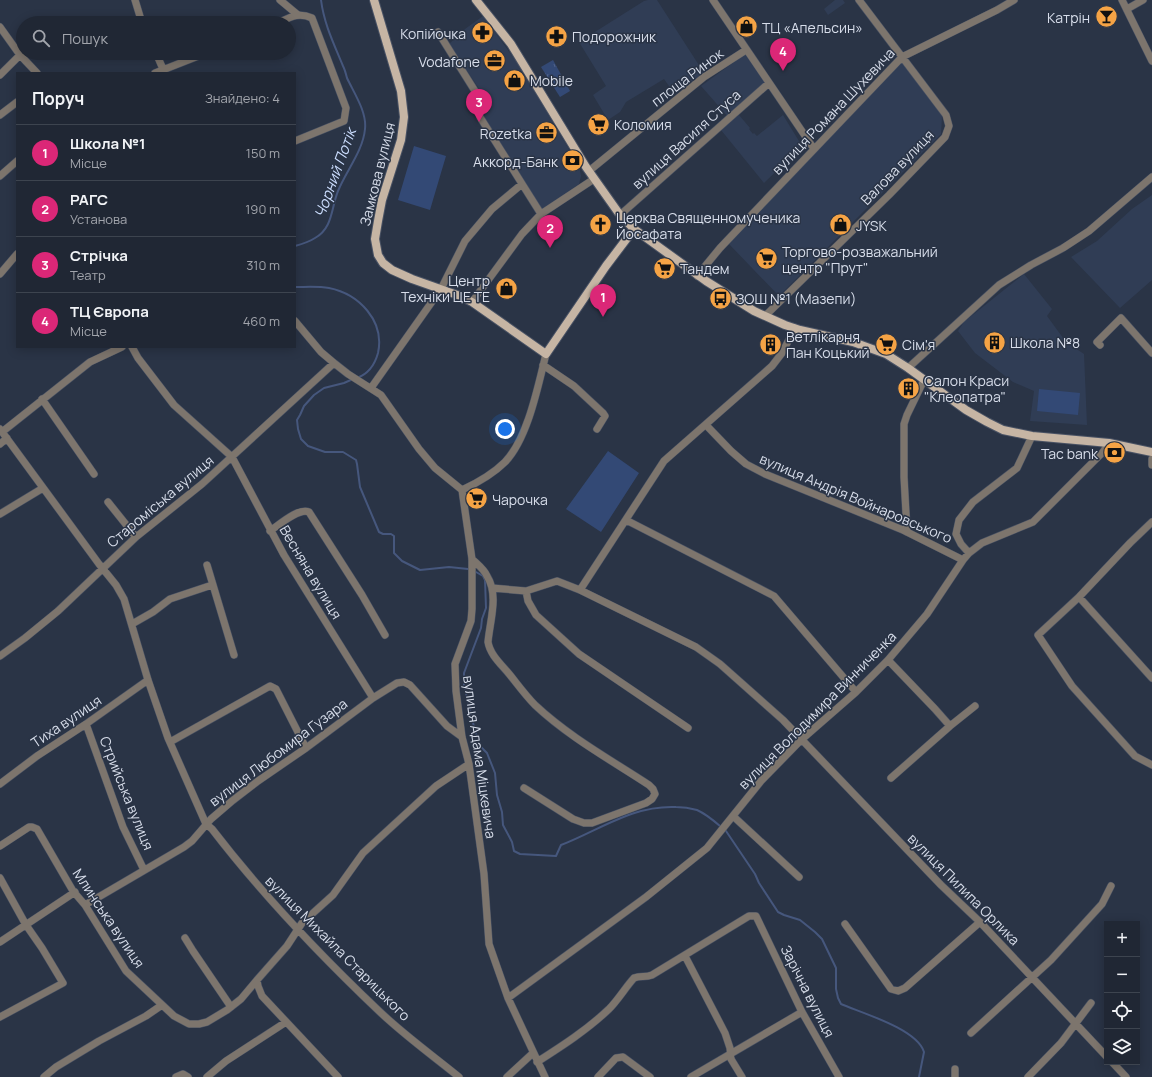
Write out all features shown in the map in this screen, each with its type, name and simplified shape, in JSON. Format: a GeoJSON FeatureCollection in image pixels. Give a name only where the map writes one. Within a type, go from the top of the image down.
{"type":"FeatureCollection","features":[{"type":"Feature","properties":{"kind":"main road","name":"Замкова вулиця"},"geometry":{"type":"LineString","coordinates":[[374,0],[401,91],[404,117],[401,140],[382,200],[378,221],[375,239],[378,255],[383,263],[392,270],[472,302],[546,354]]}},
{"type":"Feature","properties":{"kind":"main road"},"geometry":{"type":"LineString","coordinates":[[476,0],[511,44],[594,179],[620,215],[634,229],[698,276],[764,316],[795,328],[866,346],[886,354],[966,410],[1007,431],[1032,436],[1109,442],[1152,452]]}},
{"type":"Feature","properties":{"kind":"main road"},"geometry":{"type":"LineString","coordinates":[[546,354],[606,266],[634,229]]}},
{"type":"Feature","properties":{"kind":"street"},"geometry":{"type":"LineString","coordinates":[[135,0],[140,16]]}},
{"type":"Feature","properties":{"kind":"street"},"geometry":{"type":"LineString","coordinates":[[280,0],[298,15],[304,14],[312,18],[346,108],[344,121],[296,141]]}},
{"type":"Feature","properties":{"kind":"street"},"geometry":{"type":"LineString","coordinates":[[713,0],[814,149]]}},
{"type":"Feature","properties":{"kind":"street","name":"Валова вулиця"},"geometry":{"type":"LineString","coordinates":[[764,316],[879,205],[944,137],[949,126],[946,115],[859,0]]}},
{"type":"Feature","properties":{"kind":"street","name":"вулиця Романа Шухевича"},"geometry":{"type":"LineString","coordinates":[[698,276],[720,248],[903,57],[1014,0]]}},
{"type":"Feature","properties":{"kind":"street"},"geometry":{"type":"LineString","coordinates":[[1122,0],[1152,61]]}},
{"type":"Feature","properties":{"kind":"street"},"geometry":{"type":"LineString","coordinates":[[1127,9],[1143,0]]}},
{"type":"Feature","properties":{"kind":"street"},"geometry":{"type":"LineString","coordinates":[[0,27],[16,49]]}},
{"type":"Feature","properties":{"kind":"street"},"geometry":{"type":"LineString","coordinates":[[438,32],[475,91],[480,117],[542,214]]}},
{"type":"Feature","properties":{"kind":"street","name":"площа Ринок"},"geometry":{"type":"LineString","coordinates":[[589,171],[704,77],[746,50]]}},
{"type":"Feature","properties":{"kind":"street"},"geometry":{"type":"LineString","coordinates":[[0,75],[16,59]]}},
{"type":"Feature","properties":{"kind":"street"},"geometry":{"type":"LineString","coordinates":[[25,60],[36,72]]}},
{"type":"Feature","properties":{"kind":"street"},"geometry":{"type":"LineString","coordinates":[[159,60],[163,69]]}},
{"type":"Feature","properties":{"kind":"street"},"geometry":{"type":"LineString","coordinates":[[157,72],[187,60]]}},
{"type":"Feature","properties":{"kind":"street","name":"вулиця Василя Стуса"},"geometry":{"type":"LineString","coordinates":[[620,215],[769,83]]}},
{"type":"Feature","properties":{"kind":"street"},"geometry":{"type":"LineString","coordinates":[[0,115],[16,103]]}},
{"type":"Feature","properties":{"kind":"street"},"geometry":{"type":"LineString","coordinates":[[0,176],[16,162]]}},
{"type":"Feature","properties":{"kind":"street"},"geometry":{"type":"LineString","coordinates":[[908,368],[999,286],[1031,265],[1063,248],[1089,231],[1152,177]]}},
{"type":"Feature","properties":{"kind":"street"},"geometry":{"type":"LineString","coordinates":[[472,302],[522,234],[542,214],[594,179]]}},
{"type":"Feature","properties":{"kind":"street"},"geometry":{"type":"LineString","coordinates":[[371,388],[441,289],[465,241],[492,209],[522,184]]}},
{"type":"Feature","properties":{"kind":"street"},"geometry":{"type":"LineString","coordinates":[[0,274],[16,255]]}},
{"type":"Feature","properties":{"kind":"street"},"geometry":{"type":"LineString","coordinates":[[1100,345],[1097,342],[1121,318],[1152,353]]}},
{"type":"Feature","properties":{"kind":"street"},"geometry":{"type":"LineString","coordinates":[[296,322],[322,352],[334,363],[348,374],[381,395],[434,468],[462,490],[475,484],[498,468],[518,445],[527,422],[546,354]]}},
{"type":"Feature","properties":{"kind":"street"},"geometry":{"type":"LineString","coordinates":[[580,590],[664,461],[706,425],[737,395],[772,366],[782,353],[795,328]]}},
{"type":"Feature","properties":{"kind":"street"},"geometry":{"type":"LineString","coordinates":[[1,430],[90,362],[120,348]]}},
{"type":"Feature","properties":{"kind":"street"},"geometry":{"type":"LineString","coordinates":[[133,348],[138,358],[171,402],[232,457]]}},
{"type":"Feature","properties":{"kind":"street","name":"Староміська вулиця"},"geometry":{"type":"LineString","coordinates":[[0,656],[58,611],[136,537],[202,484],[334,363]]}},
{"type":"Feature","properties":{"kind":"street"},"geometry":{"type":"LineString","coordinates":[[544,365],[574,386],[603,413],[605,418],[597,429]]}},
{"type":"Feature","properties":{"kind":"street"},"geometry":{"type":"LineString","coordinates":[[907,532],[904,503],[904,424],[908,412],[924,380]]}},
{"type":"Feature","properties":{"kind":"street"},"geometry":{"type":"LineString","coordinates":[[42,399],[94,474]]}},
{"type":"Feature","properties":{"kind":"street","name":"вулиця Андрія Войнаровського"},"geometry":{"type":"LineString","coordinates":[[706,425],[731,451],[753,468],[907,532],[963,560]]}},
{"type":"Feature","properties":{"kind":"street","name":"вулиця Михайла Старицького"},"geometry":{"type":"LineString","coordinates":[[1,430],[119,590],[125,603],[148,680],[170,742],[206,824],[212,829],[255,883],[298,930],[379,1012],[459,1077]]}},
{"type":"Feature","properties":{"kind":"street"},"geometry":{"type":"LineString","coordinates":[[969,553],[961,544],[956,534],[959,520],[973,502],[1017,468],[1032,436]]}},
{"type":"Feature","properties":{"kind":"street"},"geometry":{"type":"LineString","coordinates":[[0,444],[7,438]]}},
{"type":"Feature","properties":{"kind":"street","name":"вулиця Володимира Винниченка"},"geometry":{"type":"LineString","coordinates":[[508,998],[646,897],[707,848],[761,782],[801,740],[856,692],[888,660],[927,614],[969,553],[982,543],[1033,522],[1103,452],[1109,442]]}},
{"type":"Feature","properties":{"kind":"street","name":"Весняна вулиця"},"geometry":{"type":"LineString","coordinates":[[232,457],[270,531],[372,698]]}},
{"type":"Feature","properties":{"kind":"street"},"geometry":{"type":"LineString","coordinates":[[1152,459],[1152,465]]}},
{"type":"Feature","properties":{"kind":"street"},"geometry":{"type":"LineString","coordinates":[[0,514],[43,488]]}},
{"type":"Feature","properties":{"kind":"street","name":"вулиця Адама Міцкевича"},"geometry":{"type":"LineString","coordinates":[[462,490],[472,559],[472,617],[455,666],[456,691],[484,874],[490,944],[508,998],[544,1077]]}},
{"type":"Feature","properties":{"kind":"street"},"geometry":{"type":"LineString","coordinates":[[108,502],[136,537]]}},
{"type":"Feature","properties":{"kind":"street"},"geometry":{"type":"LineString","coordinates":[[270,531],[297,513],[305,510],[309,512],[362,595],[385,635]]}},
{"type":"Feature","properties":{"kind":"street"},"geometry":{"type":"LineString","coordinates":[[626,520],[774,596],[856,692]]}},
{"type":"Feature","properties":{"kind":"street"},"geometry":{"type":"LineString","coordinates":[[1152,522],[1079,597],[1038,635],[1072,686],[1135,756],[1152,765]]}},
{"type":"Feature","properties":{"kind":"street"},"geometry":{"type":"LineString","coordinates":[[472,559],[486,574],[492,588],[493,596],[488,642],[489,647],[496,659],[530,701],[550,718],[582,741],[649,785],[653,789],[654,794],[652,799],[646,803],[588,823],[573,819],[524,788]]}},
{"type":"Feature","properties":{"kind":"street"},"geometry":{"type":"LineString","coordinates":[[207,566],[234,655]]}},
{"type":"Feature","properties":{"kind":"street","name":"вулиця Пилипа Орлика"},"geometry":{"type":"LineString","coordinates":[[526,591],[558,581],[580,590],[699,649],[720,664],[778,716],[942,885],[980,922],[1104,1054]]}},
{"type":"Feature","properties":{"kind":"street"},"geometry":{"type":"LineString","coordinates":[[132,624],[153,612],[169,600],[212,585]]}},
{"type":"Feature","properties":{"kind":"street"},"geometry":{"type":"LineString","coordinates":[[492,588],[526,591],[528,601],[533,612],[567,644],[584,658],[688,728]]}},
{"type":"Feature","properties":{"kind":"street"},"geometry":{"type":"LineString","coordinates":[[1079,597],[1152,678]]}},
{"type":"Feature","properties":{"kind":"street"},"geometry":{"type":"LineString","coordinates":[[888,660],[950,726]]}},
{"type":"Feature","properties":{"kind":"street","name":"Тиха вулиця"},"geometry":{"type":"LineString","coordinates":[[0,784],[37,756],[86,724],[148,680]]}},
{"type":"Feature","properties":{"kind":"street","name":"вулиця Любомира Гузара"},"geometry":{"type":"LineString","coordinates":[[85,905],[144,870],[171,856],[189,844],[215,815],[258,781],[306,748],[372,698],[397,683],[404,682],[408,684],[447,726],[462,737]]}},
{"type":"Feature","properties":{"kind":"street"},"geometry":{"type":"LineString","coordinates":[[170,742],[270,686],[276,689],[306,748]]}},
{"type":"Feature","properties":{"kind":"street"},"geometry":{"type":"LineString","coordinates":[[890,778],[975,706]]}},
{"type":"Feature","properties":{"kind":"street","name":"Стрийська вулиця"},"geometry":{"type":"LineString","coordinates":[[86,724],[123,827],[144,870]]}},
{"type":"Feature","properties":{"kind":"street","name":"Млинська вулиця"},"geometry":{"type":"LineString","coordinates":[[0,846],[29,827],[36,828],[126,971],[162,1005],[182,1021],[197,1024],[207,1022],[231,1008],[241,999],[287,946],[302,923],[333,895],[363,852],[436,786],[468,764]]}},
{"type":"Feature","properties":{"kind":"street"},"geometry":{"type":"LineString","coordinates":[[733,816],[799,877]]}},
{"type":"Feature","properties":{"kind":"street"},"geometry":{"type":"LineString","coordinates":[[0,878],[26,925],[63,983],[0,1017]]}},
{"type":"Feature","properties":{"kind":"street"},"geometry":{"type":"LineString","coordinates":[[971,1033],[1052,960],[1096,911],[1108,895],[1111,886]]}},
{"type":"Feature","properties":{"kind":"street"},"geometry":{"type":"LineString","coordinates":[[0,942],[75,892]]}},
{"type":"Feature","properties":{"kind":"street","name":"Зарічна вулиця"},"geometry":{"type":"LineString","coordinates":[[685,956],[749,916],[756,916],[802,1012],[839,1077]]}},
{"type":"Feature","properties":{"kind":"street"},"geometry":{"type":"LineString","coordinates":[[845,924],[894,991],[898,992],[905,988],[980,922]]}},
{"type":"Feature","properties":{"kind":"street"},"geometry":{"type":"LineString","coordinates":[[185,938],[231,1008]]}},
{"type":"Feature","properties":{"kind":"street"},"geometry":{"type":"LineString","coordinates":[[537,1062],[574,1039],[601,1016],[615,1003],[634,978],[640,976],[647,977],[685,956],[725,1032],[730,1048],[729,1055],[742,1077]]}},
{"type":"Feature","properties":{"kind":"street"},"geometry":{"type":"LineString","coordinates":[[257,980],[262,996],[338,1077]]}},
{"type":"Feature","properties":{"kind":"street"},"geometry":{"type":"LineString","coordinates":[[1028,1077],[1056,1049],[1091,1003]]}},
{"type":"Feature","properties":{"kind":"street"},"geometry":{"type":"LineString","coordinates":[[44,1077],[99,1041],[146,1016],[162,1005]]}},
{"type":"Feature","properties":{"kind":"street"},"geometry":{"type":"LineString","coordinates":[[691,1077],[802,1012]]}},
{"type":"Feature","properties":{"kind":"street"},"geometry":{"type":"LineString","coordinates":[[207,1077],[226,1061],[286,1022]]}},
{"type":"Feature","properties":{"kind":"street"},"geometry":{"type":"LineString","coordinates":[[507,1077],[533,1053]]}},
{"type":"Feature","properties":{"kind":"street"},"geometry":{"type":"LineString","coordinates":[[598,1077],[616,1058],[623,1057],[650,1077]]}},
{"type":"Feature","properties":{"kind":"street"},"geometry":{"type":"LineString","coordinates":[[1115,1065],[1126,1077]]}},
{"type":"Feature","properties":{"kind":"street"},"geometry":{"type":"LineString","coordinates":[[176,1077],[183,1074],[188,1077]]}},
{"type":"Feature","properties":{"kind":"shaded area"},"geometry":{"type":"Polygon","coordinates":[[[657,0],[704,73],[674,93],[664,79],[626,102],[620,112],[608,120],[593,95],[606,86],[579,42],[644,1],[657,0]]]}},
{"type":"Feature","properties":{"kind":"shaded area"},"geometry":{"type":"Polygon","coordinates":[[[835,0],[843,0],[845,3],[828,15],[824,9],[835,0]]]}},
{"type":"Feature","properties":{"kind":"shaded area"},"geometry":{"type":"Polygon","coordinates":[[[483,16],[516,61],[579,166],[581,176],[579,184],[540,211],[479,114],[481,101],[478,87],[449,44],[465,29],[483,16]]]}},
{"type":"Feature","properties":{"kind":"shaded area"},"geometry":{"type":"Polygon","coordinates":[[[745,54],[768,87],[730,119],[701,86],[745,54]]]}},
{"type":"Feature","properties":{"kind":"shaded area"},"geometry":{"type":"Polygon","coordinates":[[[901,61],[942,116],[941,134],[779,296],[728,243],[901,61]]]}},
{"type":"Feature","properties":{"kind":"shaded area"},"geometry":{"type":"Polygon","coordinates":[[[739,115],[753,134],[754,133],[757,136],[783,115],[802,146],[764,183],[721,130],[739,115]]]}},
{"type":"Feature","properties":{"kind":"shaded area"},"geometry":{"type":"Polygon","coordinates":[[[1152,195],[1152,280],[1120,308],[1071,257],[1097,241],[1132,209],[1152,195]]]}},
{"type":"Feature","properties":{"kind":"shaded area"},"geometry":{"type":"Polygon","coordinates":[[[1024,274],[1052,309],[1047,316],[1066,342],[1084,354],[1087,425],[1030,421],[1034,391],[1013,382],[975,353],[958,331],[964,322],[1024,274]]]}},
{"type":"Feature","properties":{"kind":"green space"},"geometry":{"type":"Polygon","coordinates":[[[553,60],[570,91],[560,97],[541,67],[553,60]]]}},
{"type":"Feature","properties":{"kind":"green space"},"geometry":{"type":"Polygon","coordinates":[[[414,146],[446,156],[430,210],[398,200],[414,146]]]}},
{"type":"Feature","properties":{"kind":"green space"},"geometry":{"type":"Polygon","coordinates":[[[1039,389],[1080,393],[1078,415],[1037,411],[1039,389]]]}},
{"type":"Feature","properties":{"kind":"green space"},"geometry":{"type":"Polygon","coordinates":[[[608,451],[639,473],[601,532],[566,509],[608,451]]]}},
{"type":"Feature","properties":{"kind":"waterway","name":"Чорний Потік"},"geometry":{"type":"LineString","coordinates":[[296,246],[313,239],[321,234],[325,229],[331,217],[341,183],[358,153],[364,137],[365,129],[362,109],[347,78],[330,34],[324,17],[321,0]]}},
{"type":"Feature","properties":{"kind":"waterway","name":"Чорний Потік"},"geometry":{"type":"LineString","coordinates":[[296,287],[325,287],[340,291],[360,303],[367,311],[378,330],[378,353],[370,368],[357,378]]}},
{"type":"Feature","properties":{"kind":"waterway","name":"Чорний Потік"},"geometry":{"type":"LineString","coordinates":[[353,379],[324,388],[314,395],[304,406],[297,420],[301,439],[308,446],[325,452],[343,452],[356,460],[360,487],[379,532],[394,536],[394,553],[402,561],[420,570],[449,567],[468,569]]}},
{"type":"Feature","properties":{"kind":"waterway","name":"Чорний Потік"},"geometry":{"type":"LineString","coordinates":[[476,572],[483,576],[485,580],[486,608],[482,619],[481,628],[464,673],[464,685],[475,731],[481,747],[487,753],[495,773],[497,795],[502,812],[503,825],[512,842],[514,851],[520,854],[556,856],[561,845],[631,814],[660,807],[681,807],[697,810],[720,826]]}},
{"type":"Feature","properties":{"kind":"waterway","name":"Чорний Потік"},"geometry":{"type":"LineString","coordinates":[[726,831],[778,912],[800,920],[822,939],[836,968],[836,989],[841,1004],[875,1017],[900,1029],[911,1036],[919,1044],[924,1052],[919,1077]]}},
{"type":"Feature","properties":{"kind":"place","name":"Катрін"},"geometry":{"type":"Point","coordinates":[1106,17]}},
{"type":"Feature","properties":{"kind":"place","name":"ТЦ «Апельсин»"},"geometry":{"type":"Point","coordinates":[747,27]}},
{"type":"Feature","properties":{"kind":"place","name":"Копійочка"},"geometry":{"type":"Point","coordinates":[482,33]}},
{"type":"Feature","properties":{"kind":"place","name":"Подорожник"},"geometry":{"type":"Point","coordinates":[556,36]}},
{"type":"Feature","properties":{"kind":"place","name":"Vodafone"},"geometry":{"type":"Point","coordinates":[495,61]}},
{"type":"Feature","properties":{"kind":"place","name":"ТЦ Європа"},"geometry":{"type":"Point","coordinates":[783,71]}},
{"type":"Feature","properties":{"kind":"place","name":"Mobile"},"geometry":{"type":"Point","coordinates":[514,80]}},
{"type":"Feature","properties":{"kind":"place","name":"Стрічка"},"geometry":{"type":"Point","coordinates":[479,122]}},
{"type":"Feature","properties":{"kind":"place","name":"Коломия"},"geometry":{"type":"Point","coordinates":[599,124]}},
{"type":"Feature","properties":{"kind":"place","name":"Rozetka"},"geometry":{"type":"Point","coordinates":[547,133]}},
{"type":"Feature","properties":{"kind":"place","name":"Аккорд-Банк"},"geometry":{"type":"Point","coordinates":[573,161]}},
{"type":"Feature","properties":{"kind":"place","name":"Церква Священномученика Йосафата"},"geometry":{"type":"Point","coordinates":[600,225]}},
{"type":"Feature","properties":{"kind":"place","name":"JYSK"},"geometry":{"type":"Point","coordinates":[841,225]}},
{"type":"Feature","properties":{"kind":"place","name":"РАГС"},"geometry":{"type":"Point","coordinates":[550,248]}},
{"type":"Feature","properties":{"kind":"place","name":"Торгово-розважальний центр \"Прут\""},"geometry":{"type":"Point","coordinates":[767,259]}},
{"type":"Feature","properties":{"kind":"place","name":"Тандем"},"geometry":{"type":"Point","coordinates":[664,268]}},
{"type":"Feature","properties":{"kind":"place","name":"Центр Техніки ЦЕ ТЕ"},"geometry":{"type":"Point","coordinates":[506,288]}},
{"type":"Feature","properties":{"kind":"place","name":"ЗОШ №1 (Мазепи)"},"geometry":{"type":"Point","coordinates":[721,298]}},
{"type":"Feature","properties":{"kind":"place","name":"Школа №1"},"geometry":{"type":"Point","coordinates":[603,317]}},
{"type":"Feature","properties":{"kind":"place","name":"Школа №8"},"geometry":{"type":"Point","coordinates":[995,342]}},
{"type":"Feature","properties":{"kind":"place","name":"Ветлікарня Пан Коцький"},"geometry":{"type":"Point","coordinates":[771,344]}},
{"type":"Feature","properties":{"kind":"place","name":"Сім'я"},"geometry":{"type":"Point","coordinates":[887,344]}},
{"type":"Feature","properties":{"kind":"place","name":"Салон Краси \"Клеопатра\""},"geometry":{"type":"Point","coordinates":[908,388]}},
{"type":"Feature","properties":{"kind":"place","name":"Tac bank"},"geometry":{"type":"Point","coordinates":[1114,453]}},
{"type":"Feature","properties":{"kind":"place","name":"Чарочка"},"geometry":{"type":"Point","coordinates":[477,499]}}]}
